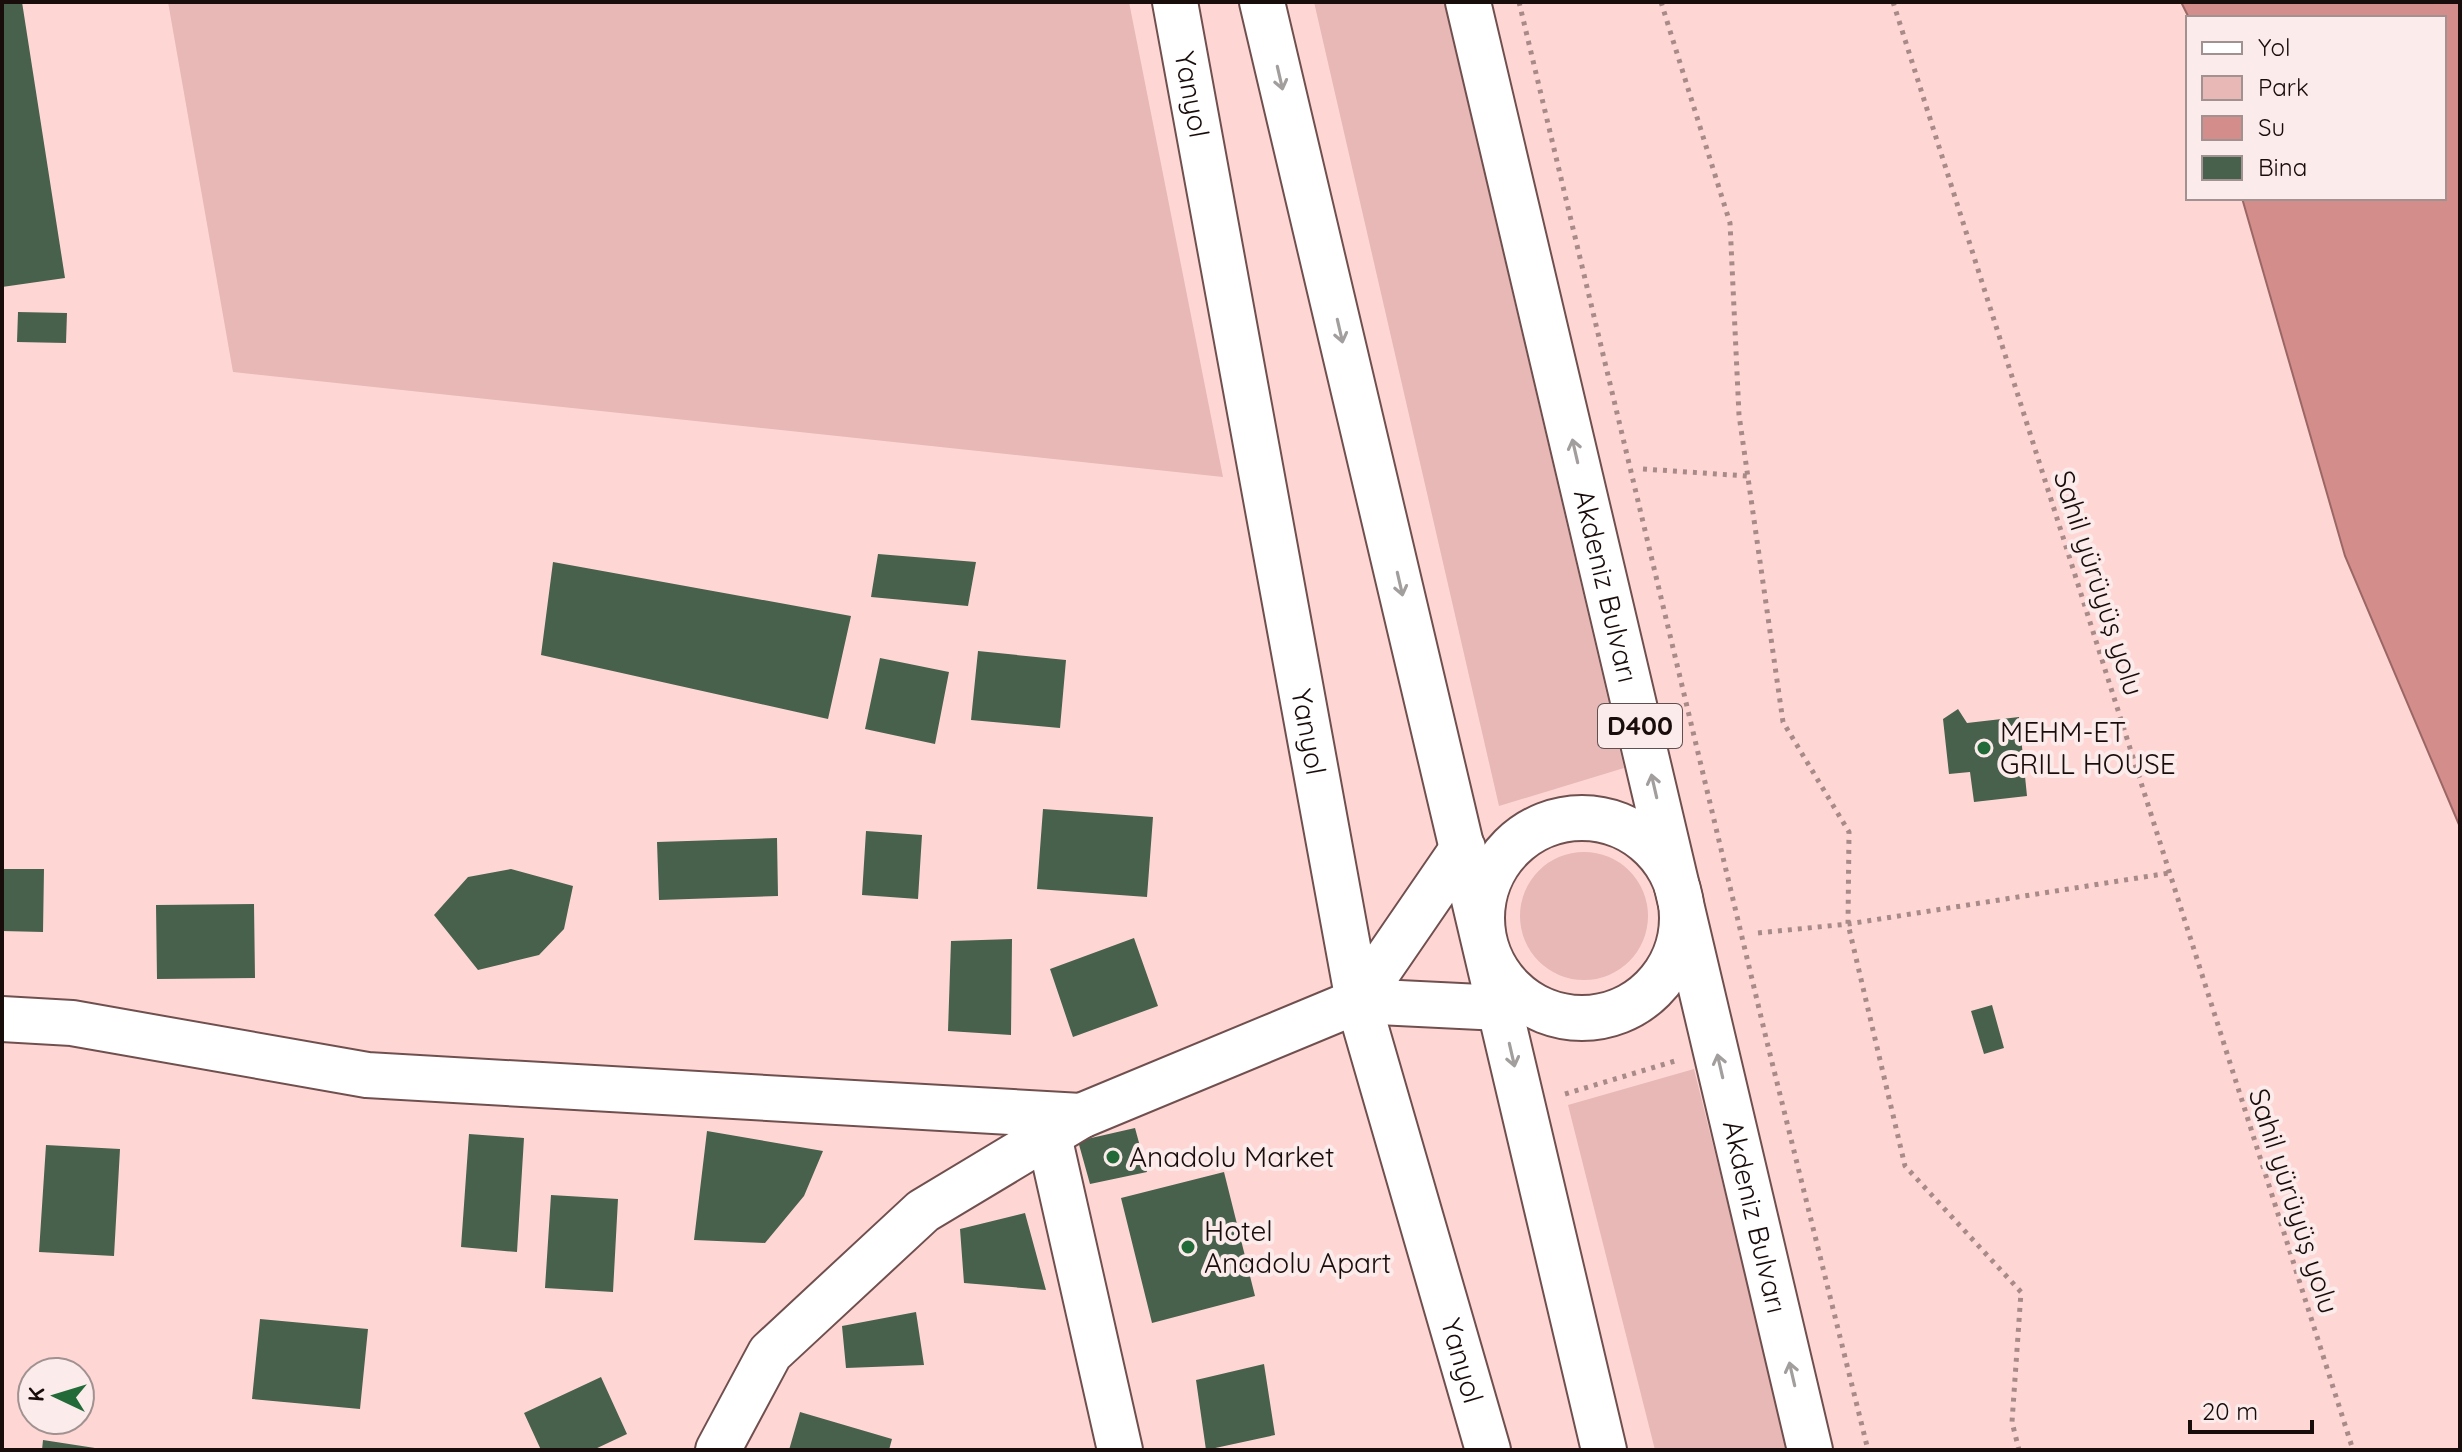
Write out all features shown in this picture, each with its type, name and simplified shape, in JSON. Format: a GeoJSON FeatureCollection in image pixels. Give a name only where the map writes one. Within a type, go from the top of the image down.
{"type":"FeatureCollection","features":[{"type":"Feature","properties":{"kind":"main road","name":"Yanyol"},"geometry":{"type":"LineString","coordinates":[[1175,2],[1358,1001],[1488,1450]]}},
{"type":"Feature","properties":{"kind":"main road"},"geometry":{"type":"LineString","coordinates":[[1262,2],[1604,1450]]}},
{"type":"Feature","properties":{"kind":"main road","name":"Akdeniz Bulvarı"},"geometry":{"type":"LineString","coordinates":[[1468,2],[1810,1450]]}},
{"type":"Feature","properties":{"kind":"main road"},"geometry":{"type":"LineString","coordinates":[[1585,817],[1616,823],[1644,837],[1665,861],[1679,889],[1683,924],[1675,958],[1656,987],[1628,1008],[1594,1018],[1559,1017],[1528,1002],[1502,978],[1486,947],[1482,916],[1487,885],[1502,857],[1525,835],[1553,821],[1585,817]]}},
{"type":"Feature","properties":{"kind":"main road"},"geometry":{"type":"LineString","coordinates":[[1358,1001],[1463,848]]}},
{"type":"Feature","properties":{"kind":"main road"},"geometry":{"type":"LineString","coordinates":[[718,1450],[770,1353],[923,1211],[1065,1126],[1358,1001],[1501,1008]]}},
{"type":"Feature","properties":{"kind":"main road"},"geometry":{"type":"LineString","coordinates":[[2,1019],[72,1023],[367,1075],[1065,1126]]}},
{"type":"Feature","properties":{"kind":"main road"},"geometry":{"type":"LineString","coordinates":[[1065,1126],[1120,1450]]}},
{"type":"Feature","properties":{"kind":"path"},"geometry":{"type":"LineString","coordinates":[[1519,2],[1763,1026],[1868,1450]]}},
{"type":"Feature","properties":{"kind":"path"},"geometry":{"type":"LineString","coordinates":[[1661,2],[1730,223],[1739,415],[1783,722],[1849,832],[1848,924],[1905,1166],[2021,1292],[2012,1422],[2019,1450]]}},
{"type":"Feature","properties":{"kind":"path","name":"Sahil yürüyüş yolu"},"geometry":{"type":"LineString","coordinates":[[1893,2],[2353,1450]]}},
{"type":"Feature","properties":{"kind":"path"},"geometry":{"type":"LineString","coordinates":[[1643,469],[1747,476]]}},
{"type":"Feature","properties":{"kind":"path"},"geometry":{"type":"LineString","coordinates":[[1758,933],[1848,924],[2169,873]]}},
{"type":"Feature","properties":{"kind":"path"},"geometry":{"type":"LineString","coordinates":[[1565,1094],[1680,1060]]}},
{"type":"Feature","properties":{"kind":"green space"},"geometry":{"type":"Polygon","coordinates":[[[168,2],[1129,2],[1223,477],[233,372],[168,2]]]}},
{"type":"Feature","properties":{"kind":"green space"},"geometry":{"type":"Polygon","coordinates":[[[1314,2],[1444,2],[1624,768],[1499,806],[1314,2]]]}},
{"type":"Feature","properties":{"kind":"green space"},"geometry":{"type":"Polygon","coordinates":[[[1584,852],[1609,856],[1630,870],[1644,891],[1648,916],[1644,941],[1630,962],[1609,976],[1584,980],[1559,976],[1538,962],[1524,941],[1520,916],[1524,891],[1538,870],[1559,856],[1584,852]]]}},
{"type":"Feature","properties":{"kind":"green space"},"geometry":{"type":"Polygon","coordinates":[[[1694,1069],[1789,1450],[1655,1450],[1568,1105],[1694,1069]]]}},
{"type":"Feature","properties":{"kind":"water"},"geometry":{"type":"Polygon","coordinates":[[[2181,2],[2460,2],[2460,827],[2345,556],[2243,200],[2446,200],[2446,16],[2188,16],[2181,2]]]}},
{"type":"Feature","properties":{"kind":"building"},"geometry":{"type":"Polygon","coordinates":[[[2,2],[22,2],[65,278],[2,287],[2,2]]]}},
{"type":"Feature","properties":{"kind":"building"},"geometry":{"type":"Polygon","coordinates":[[[18,312],[67,313],[66,343],[17,342],[18,312]]]}},
{"type":"Feature","properties":{"kind":"building"},"geometry":{"type":"Polygon","coordinates":[[[878,554],[976,562],[968,606],[871,597],[878,554]]]}},
{"type":"Feature","properties":{"kind":"building"},"geometry":{"type":"Polygon","coordinates":[[[553,562],[851,616],[828,719],[541,655],[553,562]]]}},
{"type":"Feature","properties":{"kind":"building"},"geometry":{"type":"Polygon","coordinates":[[[978,651],[1066,660],[1060,728],[971,720],[978,651]]]}},
{"type":"Feature","properties":{"kind":"building"},"geometry":{"type":"Polygon","coordinates":[[[880,658],[949,672],[935,744],[865,729],[880,658]]]}},
{"type":"Feature","properties":{"kind":"building","name":"MEHM-ET GRILL HOUSE"},"geometry":{"type":"Polygon","coordinates":[[[1958,709],[1967,723],[2019,717],[2027,796],[1974,802],[1970,772],[1949,774],[1943,719],[1958,709]]]}},
{"type":"Feature","properties":{"kind":"building"},"geometry":{"type":"Polygon","coordinates":[[[1043,809],[1153,817],[1147,897],[1037,889],[1043,809]]]}},
{"type":"Feature","properties":{"kind":"building"},"geometry":{"type":"Polygon","coordinates":[[[866,831],[922,835],[918,899],[862,895],[866,831]]]}},
{"type":"Feature","properties":{"kind":"building"},"geometry":{"type":"Polygon","coordinates":[[[777,838],[778,896],[659,900],[657,842],[777,838]]]}},
{"type":"Feature","properties":{"kind":"building"},"geometry":{"type":"Polygon","coordinates":[[[2,869],[44,869],[43,932],[2,931],[2,869]]]}},
{"type":"Feature","properties":{"kind":"building"},"geometry":{"type":"Polygon","coordinates":[[[511,869],[573,886],[564,929],[539,955],[478,970],[434,915],[468,877],[511,869]]]}},
{"type":"Feature","properties":{"kind":"building"},"geometry":{"type":"Polygon","coordinates":[[[254,904],[255,978],[157,979],[156,905],[254,904]]]}},
{"type":"Feature","properties":{"kind":"building"},"geometry":{"type":"Polygon","coordinates":[[[1134,938],[1158,1006],[1073,1037],[1050,969],[1134,938]]]}},
{"type":"Feature","properties":{"kind":"building"},"geometry":{"type":"Polygon","coordinates":[[[1012,939],[1011,1035],[948,1031],[951,941],[1012,939]]]}},
{"type":"Feature","properties":{"kind":"building"},"geometry":{"type":"Polygon","coordinates":[[[1992,1005],[2004,1048],[1984,1054],[1971,1011],[1992,1005]]]}},
{"type":"Feature","properties":{"kind":"building","name":"Anadolu Market"},"geometry":{"type":"Polygon","coordinates":[[[1135,1128],[1147,1172],[1090,1184],[1078,1141],[1135,1128]]]}},
{"type":"Feature","properties":{"kind":"building"},"geometry":{"type":"Polygon","coordinates":[[[707,1131],[823,1151],[804,1196],[765,1243],[694,1240],[707,1131]]]}},
{"type":"Feature","properties":{"kind":"building"},"geometry":{"type":"Polygon","coordinates":[[[469,1134],[524,1138],[517,1252],[461,1247],[469,1134]]]}},
{"type":"Feature","properties":{"kind":"building"},"geometry":{"type":"Polygon","coordinates":[[[46,1145],[120,1149],[114,1256],[39,1252],[46,1145]]]}},
{"type":"Feature","properties":{"kind":"building","name":"Hotel Anadolu Apart"},"geometry":{"type":"Polygon","coordinates":[[[1224,1172],[1255,1296],[1152,1323],[1121,1198],[1224,1172]]]}},
{"type":"Feature","properties":{"kind":"building"},"geometry":{"type":"Polygon","coordinates":[[[551,1195],[618,1199],[613,1292],[545,1288],[551,1195]]]}},
{"type":"Feature","properties":{"kind":"building"},"geometry":{"type":"Polygon","coordinates":[[[1025,1213],[1046,1290],[964,1283],[960,1229],[1025,1213]]]}},
{"type":"Feature","properties":{"kind":"building"},"geometry":{"type":"Polygon","coordinates":[[[916,1312],[924,1365],[846,1368],[842,1326],[916,1312]]]}},
{"type":"Feature","properties":{"kind":"building"},"geometry":{"type":"Polygon","coordinates":[[[260,1319],[368,1329],[360,1409],[252,1399],[260,1319]]]}},
{"type":"Feature","properties":{"kind":"building"},"geometry":{"type":"Polygon","coordinates":[[[1264,1364],[1275,1435],[1206,1450],[1196,1380],[1264,1364]]]}},
{"type":"Feature","properties":{"kind":"building"},"geometry":{"type":"Polygon","coordinates":[[[601,1377],[627,1434],[593,1450],[541,1450],[524,1413],[601,1377]]]}},
{"type":"Feature","properties":{"kind":"building"},"geometry":{"type":"Polygon","coordinates":[[[800,1412],[892,1439],[889,1450],[789,1450],[800,1412]]]}},
{"type":"Feature","properties":{"kind":"building"},"geometry":{"type":"Polygon","coordinates":[[[43,1440],[95,1448],[95,1450],[42,1450],[43,1440]]]}},
{"type":"Feature","properties":{"kind":"place","name":"MEHM-ET GRILL HOUSE"},"geometry":{"type":"Point","coordinates":[1984,748]}},
{"type":"Feature","properties":{"kind":"place","name":"Anadolu Market"},"geometry":{"type":"Point","coordinates":[1113,1157]}},
{"type":"Feature","properties":{"kind":"place","name":"Hotel Anadolu Apart"},"geometry":{"type":"Point","coordinates":[1188,1247]}}]}
